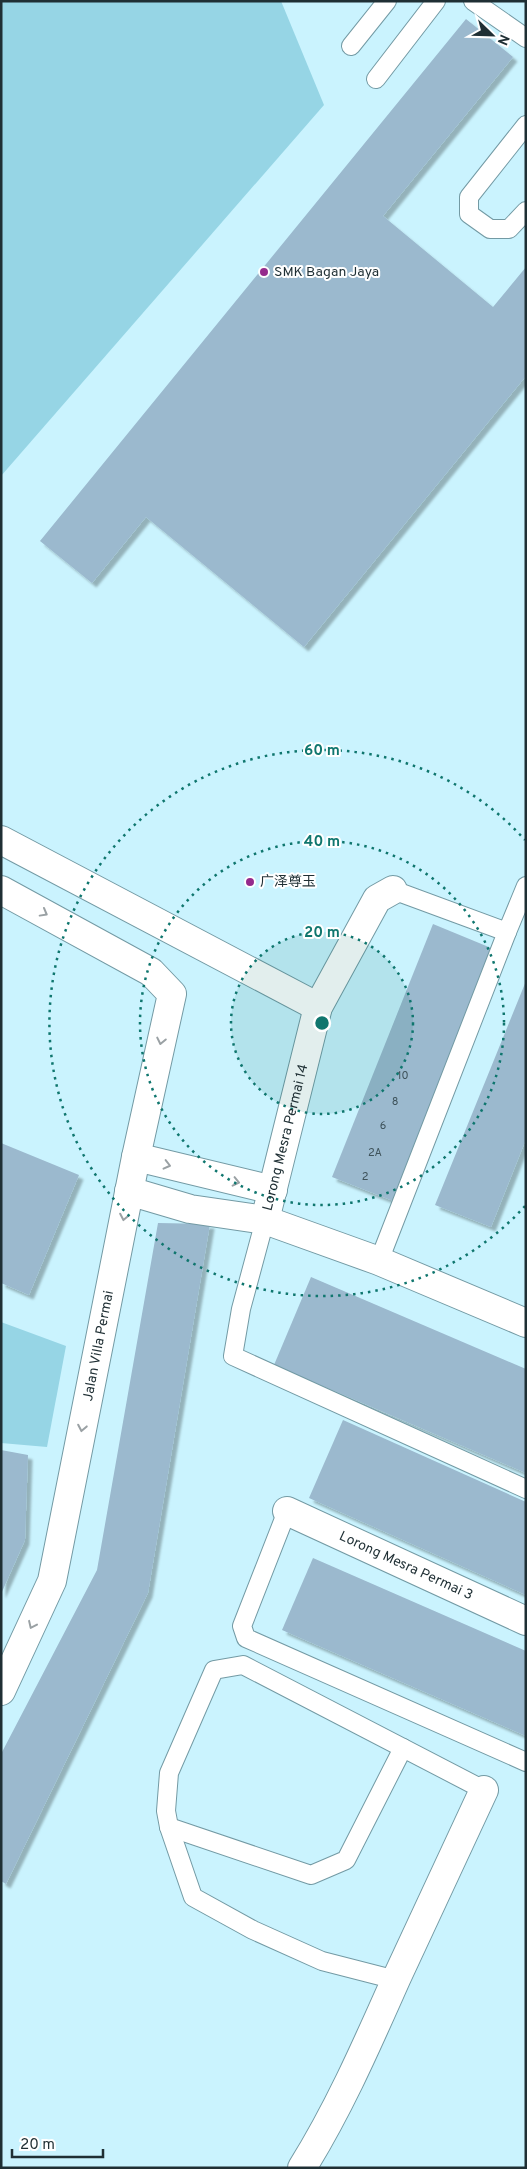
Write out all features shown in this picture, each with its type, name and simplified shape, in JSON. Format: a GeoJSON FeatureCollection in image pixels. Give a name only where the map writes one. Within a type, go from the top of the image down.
{"type":"FeatureCollection","features":[{"type":"Feature","properties":{"kind":"street"},"geometry":{"type":"LineString","coordinates":[[1,840],[318,1007]]}},
{"type":"Feature","properties":{"kind":"street","name":"Jalan Villa Permai"},"geometry":{"type":"LineString","coordinates":[[1,890],[151,972],[172,994],[129,1191],[52,1581],[1,1691]]}},
{"type":"Feature","properties":{"kind":"street","name":"Lorong Mesra Permai 14"},"geometry":{"type":"LineString","coordinates":[[393,890],[378,900],[318,1007],[265,1220],[379,1261],[524,1318]]}},
{"type":"Feature","properties":{"kind":"street"},"geometry":{"type":"LineString","coordinates":[[136,1157],[273,1190]]}},
{"type":"Feature","properties":{"kind":"street"},"geometry":{"type":"LineString","coordinates":[[129,1191],[190,1209],[265,1220]]}},
{"type":"Feature","properties":{"kind":"street","name":"Lorong Mesra Permai 3"},"geometry":{"type":"LineString","coordinates":[[287,1511],[526,1621]]}},
{"type":"Feature","properties":{"kind":"street"},"geometry":{"type":"LineString","coordinates":[[302,2168],[327,2128],[374,2031],[484,1790]]}},
{"type":"Feature","properties":{"kind":"lane"},"geometry":{"type":"LineString","coordinates":[[351,46],[387,1]]}},
{"type":"Feature","properties":{"kind":"lane"},"geometry":{"type":"LineString","coordinates":[[376,79],[436,1]]}},
{"type":"Feature","properties":{"kind":"lane"},"geometry":{"type":"LineString","coordinates":[[472,1],[526,38]]}},
{"type":"Feature","properties":{"kind":"lane"},"geometry":{"type":"LineString","coordinates":[[526,125],[469,197],[469,214],[490,229],[510,229],[526,211]]}},
{"type":"Feature","properties":{"kind":"lane"},"geometry":{"type":"LineString","coordinates":[[379,1261],[526,886]]}},
{"type":"Feature","properties":{"kind":"lane"},"geometry":{"type":"LineString","coordinates":[[393,890],[507,932]]}},
{"type":"Feature","properties":{"kind":"lane"},"geometry":{"type":"LineString","coordinates":[[265,1220],[241,1309],[232,1356],[526,1489]]}},
{"type":"Feature","properties":{"kind":"lane"},"geometry":{"type":"LineString","coordinates":[[287,1511],[242,1626],[246,1638],[526,1762]]}},
{"type":"Feature","properties":{"kind":"lane"},"geometry":{"type":"LineString","coordinates":[[396,1980],[322,1961],[253,1930],[193,1897],[169,1827],[166,1810],[168,1773],[214,1670],[243,1665],[484,1790]]}},
{"type":"Feature","properties":{"kind":"lane"},"geometry":{"type":"LineString","coordinates":[[169,1827],[311,1875],[346,1860],[402,1748]]}},
{"type":"Feature","properties":{"kind":"shaded area"},"geometry":{"type":"Polygon","coordinates":[[[1,1],[281,1],[324,105],[1,476],[1,1]]]}},
{"type":"Feature","properties":{"kind":"shaded area"},"geometry":{"type":"Polygon","coordinates":[[[1,1322],[66,1346],[47,1447],[1,1443],[1,1322]]]}},
{"type":"Feature","properties":{"kind":"building"},"geometry":{"type":"Polygon","coordinates":[[[466,19],[513,57],[383,216],[493,307],[526,267],[526,376],[304,647],[146,517],[92,583],[40,541],[466,19]]]}},
{"type":"Feature","properties":{"kind":"building"},"geometry":{"type":"Polygon","coordinates":[[[433,924],[496,950],[396,1202],[332,1177],[433,924]]]}},
{"type":"Feature","properties":{"kind":"building"},"geometry":{"type":"Polygon","coordinates":[[[526,981],[526,1139],[491,1227],[435,1205],[526,981]]]}},
{"type":"Feature","properties":{"kind":"building"},"geometry":{"type":"Polygon","coordinates":[[[1,1143],[79,1175],[29,1295],[1,1283],[1,1143]]]}},
{"type":"Feature","properties":{"kind":"building"},"geometry":{"type":"Polygon","coordinates":[[[158,1223],[210,1224],[148,1593],[6,1884],[1,1881],[1,1754],[97,1570],[158,1223]]]}},
{"type":"Feature","properties":{"kind":"building"},"geometry":{"type":"Polygon","coordinates":[[[311,1277],[526,1369],[526,1473],[274,1365],[311,1277]]]}},
{"type":"Feature","properties":{"kind":"building"},"geometry":{"type":"Polygon","coordinates":[[[343,1420],[526,1502],[526,1595],[309,1498],[343,1420]]]}},
{"type":"Feature","properties":{"kind":"building"},"geometry":{"type":"Polygon","coordinates":[[[1,1450],[28,1455],[25,1540],[1,1594],[1,1450]]]}},
{"type":"Feature","properties":{"kind":"building"},"geometry":{"type":"Polygon","coordinates":[[[313,1558],[526,1651],[526,1736],[282,1630],[313,1558]]]}},
{"type":"Feature","properties":{"kind":"place","name":"SMK Bagan Jaya"},"geometry":{"type":"Point","coordinates":[264,272]}},
{"type":"Feature","properties":{"kind":"place","name":"广泽尊玉"},"geometry":{"type":"Point","coordinates":[250,882]}}]}
